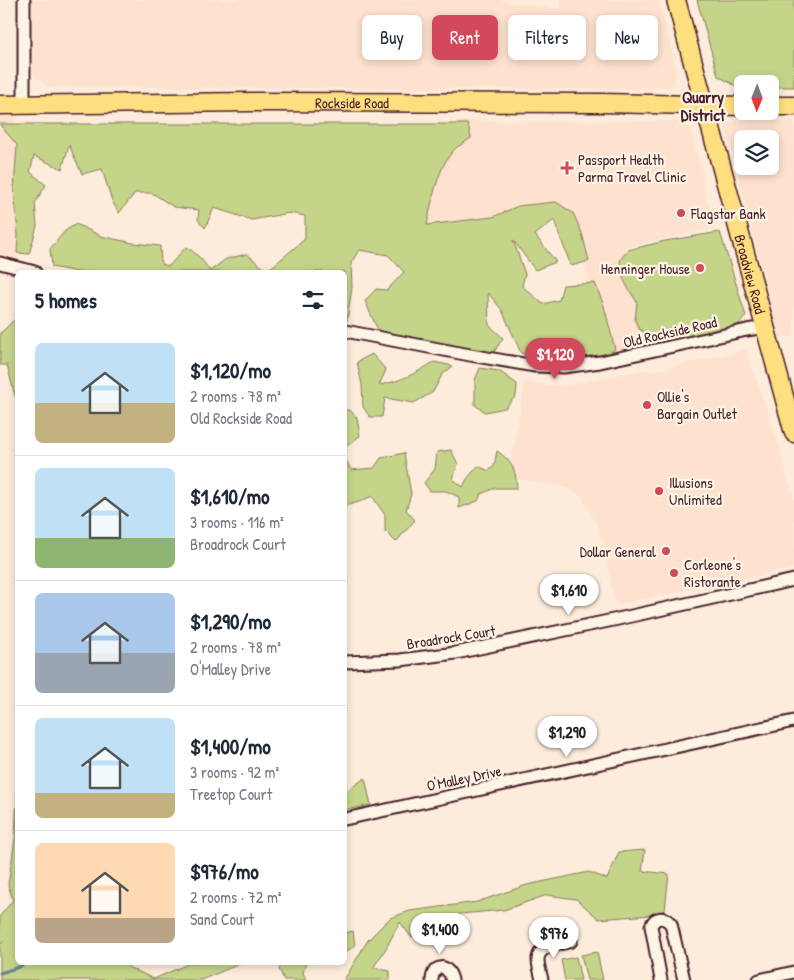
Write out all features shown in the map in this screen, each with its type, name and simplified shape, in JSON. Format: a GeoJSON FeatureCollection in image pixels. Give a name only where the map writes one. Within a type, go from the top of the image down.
{"type":"FeatureCollection","features":[{"type":"Feature","properties":{"kind":"main road","name":"Broadview Road"},"geometry":{"type":"LineString","coordinates":[[676,0],[794,433]]}},
{"type":"Feature","properties":{"kind":"main road","name":"Rockside Road"},"geometry":{"type":"LineString","coordinates":[[0,105],[252,102],[603,103],[734,106]]}},
{"type":"Feature","properties":{"kind":"main road"},"geometry":{"type":"LineString","coordinates":[[779,106],[794,106]]}},
{"type":"Feature","properties":{"kind":"street"},"geometry":{"type":"LineString","coordinates":[[24,0],[24,105]]}},
{"type":"Feature","properties":{"kind":"street"},"geometry":{"type":"LineString","coordinates":[[0,263],[27,270]]}},
{"type":"Feature","properties":{"kind":"street","name":"Old Rockside Road"},"geometry":{"type":"LineString","coordinates":[[347,331],[470,355],[550,367],[582,366],[765,327]]}},
{"type":"Feature","properties":{"kind":"street","name":"Broadrock Court"},"geometry":{"type":"LineString","coordinates":[[347,662],[400,660],[456,654],[794,580]]}},
{"type":"Feature","properties":{"kind":"street","name":"O'Malley Drive"},"geometry":{"type":"LineString","coordinates":[[347,819],[794,721]]}},
{"type":"Feature","properties":{"kind":"street"},"geometry":{"type":"LineString","coordinates":[[661,980],[651,926],[652,922],[661,918],[672,924],[684,980]]}},
{"type":"Feature","properties":{"kind":"street"},"geometry":{"type":"LineString","coordinates":[[542,980],[538,959],[541,952],[547,947],[571,941]]}},
{"type":"Feature","properties":{"kind":"street"},"geometry":{"type":"LineString","coordinates":[[432,980],[432,977],[439,968],[444,968],[448,970],[452,980]]}},
{"type":"Feature","properties":{"kind":"street"},"geometry":{"type":"LineString","coordinates":[[759,980],[794,972]]}},
{"type":"Feature","properties":{"kind":"shaded area"},"geometry":{"type":"Polygon","coordinates":[[[32,0],[497,0],[555,9],[561,7],[561,0],[659,0],[677,72],[674,83],[668,87],[634,89],[46,87],[34,73],[32,0]]]}},
{"type":"Feature","properties":{"kind":"shaded area"},"geometry":{"type":"Polygon","coordinates":[[[0,112],[16,113],[17,259],[0,254],[0,112]]]}},
{"type":"Feature","properties":{"kind":"shaded area"},"geometry":{"type":"Polygon","coordinates":[[[456,121],[676,121],[683,123],[691,130],[703,178],[701,179],[715,228],[627,247],[613,199],[652,346],[602,357],[580,240],[569,206],[524,216],[417,226],[429,171],[456,121]]]}},
{"type":"Feature","properties":{"kind":"shaded area"},"geometry":{"type":"Polygon","coordinates":[[[794,121],[794,336],[780,338],[738,175],[779,175],[779,130],[734,130],[734,161],[724,122],[794,121]]]}},
{"type":"Feature","properties":{"kind":"shaded area"},"geometry":{"type":"Polygon","coordinates":[[[746,350],[779,445],[794,500],[794,568],[616,605],[602,537],[592,514],[580,494],[567,488],[509,477],[525,381],[563,386],[642,370],[654,371],[746,350]]]}},
{"type":"Feature","properties":{"kind":"green space"},"geometry":{"type":"Polygon","coordinates":[[[697,0],[794,0],[794,87],[779,87],[779,75],[734,75],[734,85],[718,76],[697,0]]]}},
{"type":"Feature","properties":{"kind":"green space"},"geometry":{"type":"Polygon","coordinates":[[[468,124],[471,138],[450,154],[440,172],[427,225],[493,217],[518,206],[556,202],[573,213],[582,233],[589,261],[571,266],[554,220],[535,235],[556,262],[535,270],[513,240],[525,274],[522,286],[543,304],[559,300],[563,285],[595,283],[604,306],[615,349],[604,357],[567,359],[535,358],[521,353],[502,310],[488,293],[489,325],[503,338],[494,352],[436,354],[388,346],[375,324],[365,301],[376,289],[387,290],[404,272],[388,255],[359,250],[351,263],[352,287],[347,321],[347,270],[268,270],[305,239],[305,216],[289,213],[252,220],[214,208],[205,228],[198,220],[199,210],[174,207],[152,193],[135,193],[119,213],[112,201],[102,169],[82,174],[69,145],[62,169],[34,156],[30,172],[46,185],[35,203],[37,226],[29,254],[17,253],[18,235],[14,188],[17,145],[0,125],[468,124]]]}},
{"type":"Feature","properties":{"kind":"green space"},"geometry":{"type":"Polygon","coordinates":[[[76,224],[101,236],[133,243],[160,246],[161,264],[169,266],[186,247],[200,258],[209,270],[67,270],[52,267],[50,249],[65,231],[76,224]]]}},
{"type":"Feature","properties":{"kind":"green space"},"geometry":{"type":"Polygon","coordinates":[[[720,232],[746,316],[738,325],[724,330],[643,346],[644,332],[639,329],[635,321],[637,302],[621,274],[620,260],[628,250],[665,241],[720,232]]]}},
{"type":"Feature","properties":{"kind":"green space"},"geometry":{"type":"Polygon","coordinates":[[[247,254],[266,270],[211,270],[226,259],[247,254]]]}},
{"type":"Feature","properties":{"kind":"green space"},"geometry":{"type":"Polygon","coordinates":[[[15,319],[15,396],[7,365],[0,365],[0,333],[15,319]]]}},
{"type":"Feature","properties":{"kind":"green space"},"geometry":{"type":"Polygon","coordinates":[[[372,354],[386,370],[379,385],[408,376],[434,362],[453,366],[442,375],[433,392],[414,403],[385,398],[382,417],[370,417],[363,407],[362,385],[357,362],[372,354]]]}},
{"type":"Feature","properties":{"kind":"green space"},"geometry":{"type":"Polygon","coordinates":[[[480,368],[499,371],[517,384],[516,396],[505,408],[485,412],[475,405],[475,380],[480,368]]]}},
{"type":"Feature","properties":{"kind":"green space"},"geometry":{"type":"Polygon","coordinates":[[[347,410],[350,410],[357,418],[360,436],[347,445],[347,410]]]}},
{"type":"Feature","properties":{"kind":"green space"},"geometry":{"type":"Polygon","coordinates":[[[451,450],[458,464],[453,479],[463,487],[478,466],[489,471],[494,466],[497,451],[510,462],[516,476],[517,488],[495,488],[481,494],[478,501],[459,508],[459,497],[446,491],[430,491],[424,483],[435,469],[437,452],[451,450]]]}},
{"type":"Feature","properties":{"kind":"green space"},"geometry":{"type":"Polygon","coordinates":[[[404,453],[411,494],[406,510],[415,520],[396,542],[385,531],[385,515],[372,496],[347,505],[347,462],[351,470],[374,468],[381,458],[404,453]]]}},
{"type":"Feature","properties":{"kind":"green space"},"geometry":{"type":"Polygon","coordinates":[[[365,778],[371,805],[347,810],[347,791],[365,778]]]}},
{"type":"Feature","properties":{"kind":"green space"},"geometry":{"type":"Polygon","coordinates":[[[15,839],[15,965],[128,965],[128,967],[154,979],[186,965],[237,965],[201,980],[0,980],[0,944],[3,942],[0,939],[0,916],[13,900],[8,885],[15,839]]]}},
{"type":"Feature","properties":{"kind":"green space"},"geometry":{"type":"Polygon","coordinates":[[[645,850],[642,871],[669,874],[665,910],[650,915],[599,919],[576,899],[547,895],[504,910],[460,914],[444,924],[411,937],[400,922],[373,968],[390,971],[390,980],[344,980],[368,940],[390,918],[410,911],[477,902],[527,885],[589,872],[607,879],[619,852],[645,850]]]}},
{"type":"Feature","properties":{"kind":"green space"},"geometry":{"type":"Polygon","coordinates":[[[353,931],[355,946],[347,951],[347,932],[353,931]]]}},
{"type":"Feature","properties":{"kind":"green space"},"geometry":{"type":"Polygon","coordinates":[[[597,952],[603,980],[587,980],[581,955],[597,952]]]}},
{"type":"Feature","properties":{"kind":"green space"},"geometry":{"type":"Polygon","coordinates":[[[576,957],[581,980],[565,980],[561,960],[576,957]]]}},
{"type":"Feature","properties":{"kind":"green space"},"geometry":{"type":"Polygon","coordinates":[[[282,965],[305,965],[303,973],[306,980],[284,980],[279,969],[282,965]]]}},
{"type":"Feature","properties":{"kind":"waterway"},"geometry":{"type":"LineString","coordinates":[[0,973],[23,965]]}},
{"type":"Feature","properties":{"kind":"place","name":"Passport Health Parma Travel Clinic"},"geometry":{"type":"Point","coordinates":[567,168]}},
{"type":"Feature","properties":{"kind":"place","name":"Flagstar Bank"},"geometry":{"type":"Point","coordinates":[681,213]}},
{"type":"Feature","properties":{"kind":"place","name":"Henninger House"},"geometry":{"type":"Point","coordinates":[700,268]}},
{"type":"Feature","properties":{"kind":"place","name":"Ollie's Bargain Outlet"},"geometry":{"type":"Point","coordinates":[647,405]}},
{"type":"Feature","properties":{"kind":"place","name":"Illusions Unlimited"},"geometry":{"type":"Point","coordinates":[659,491]}},
{"type":"Feature","properties":{"kind":"place","name":"Dollar General"},"geometry":{"type":"Point","coordinates":[666,551]}},
{"type":"Feature","properties":{"kind":"place","name":"Corleone's Ristorante"},"geometry":{"type":"Point","coordinates":[674,573]}},
{"type":"Feature","properties":{"kind":"district","name":"Quarry District"},"geometry":{"type":"Point","coordinates":[703,106]}}]}
